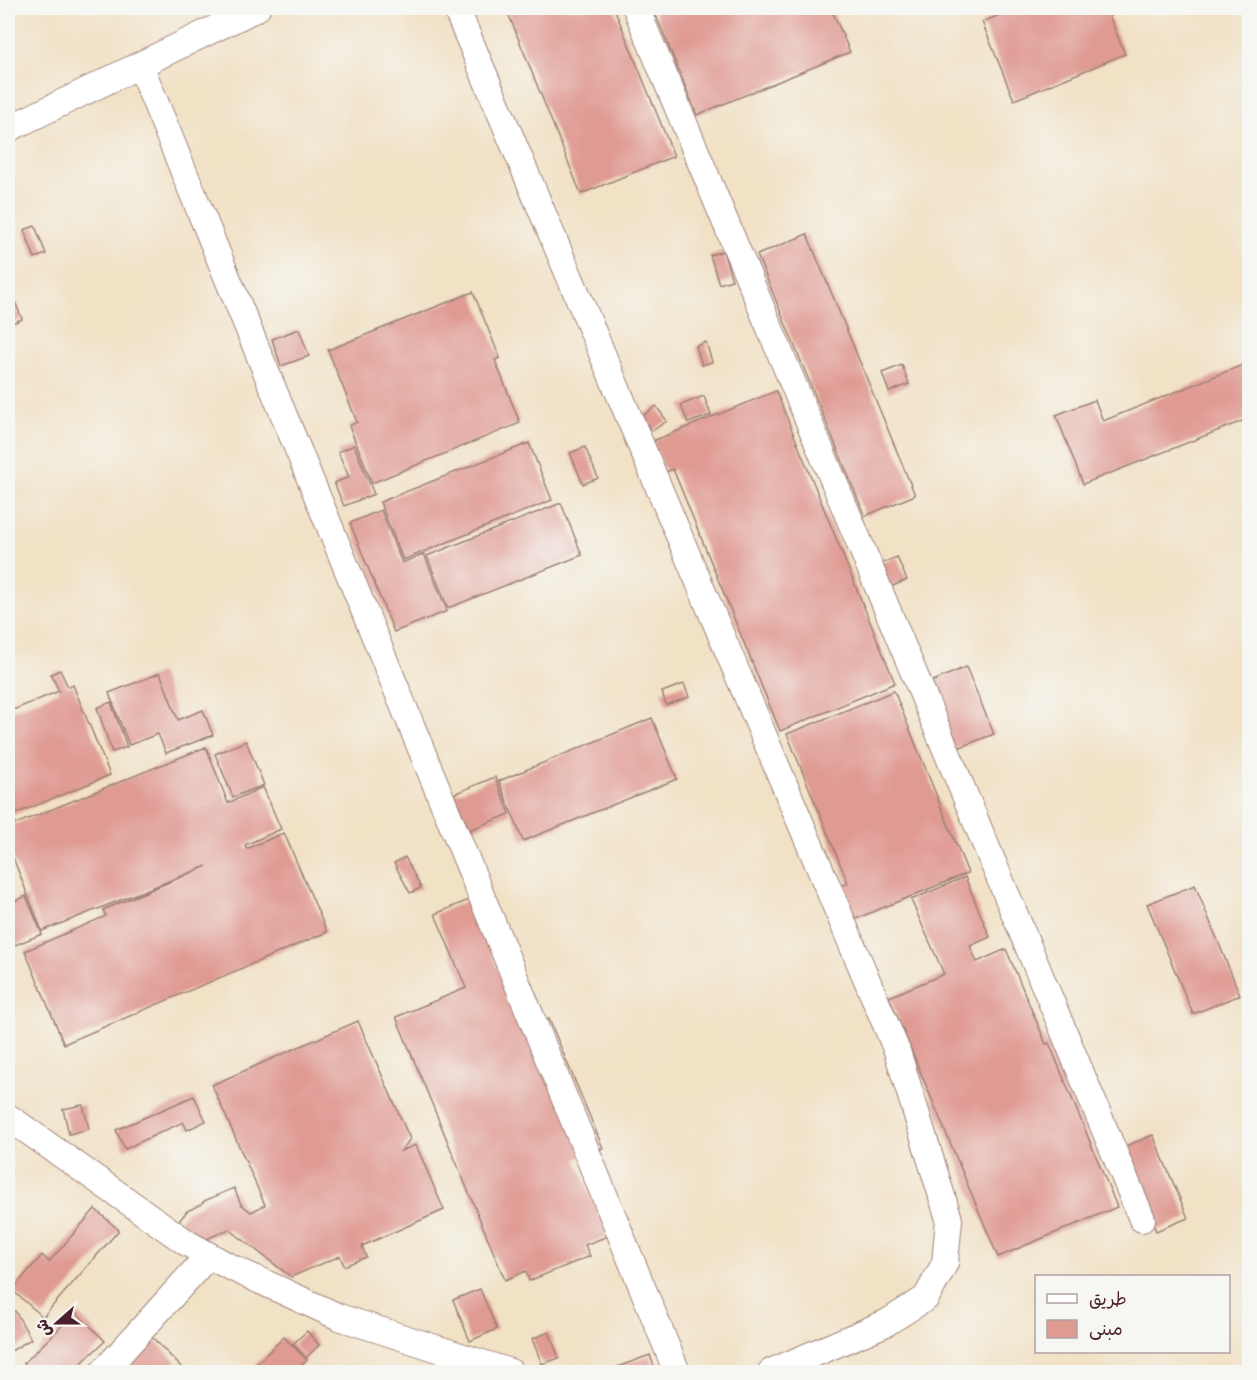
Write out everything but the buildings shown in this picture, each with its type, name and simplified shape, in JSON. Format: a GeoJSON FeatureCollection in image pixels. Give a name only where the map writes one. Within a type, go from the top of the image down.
{"type":"FeatureCollection","features":[{"type":"Feature","properties":{"kind":"street"},"geometry":{"type":"LineString","coordinates":[[8,129],[257,8]]}},
{"type":"Feature","properties":{"kind":"street"},"geometry":{"type":"LineString","coordinates":[[456,8],[897,1051],[949,1220],[945,1263],[926,1298],[886,1323],[771,1372]]}},
{"type":"Feature","properties":{"kind":"street"},"geometry":{"type":"LineString","coordinates":[[636,8],[1142,1219]]}},
{"type":"Feature","properties":{"kind":"street"},"geometry":{"type":"LineString","coordinates":[[140,65],[677,1372]]}},
{"type":"Feature","properties":{"kind":"street"},"geometry":{"type":"LineString","coordinates":[[8,1117],[208,1256],[339,1317],[510,1372]]}},
{"type":"Feature","properties":{"kind":"street"},"geometry":{"type":"LineString","coordinates":[[103,1372],[208,1256]]}}]}
